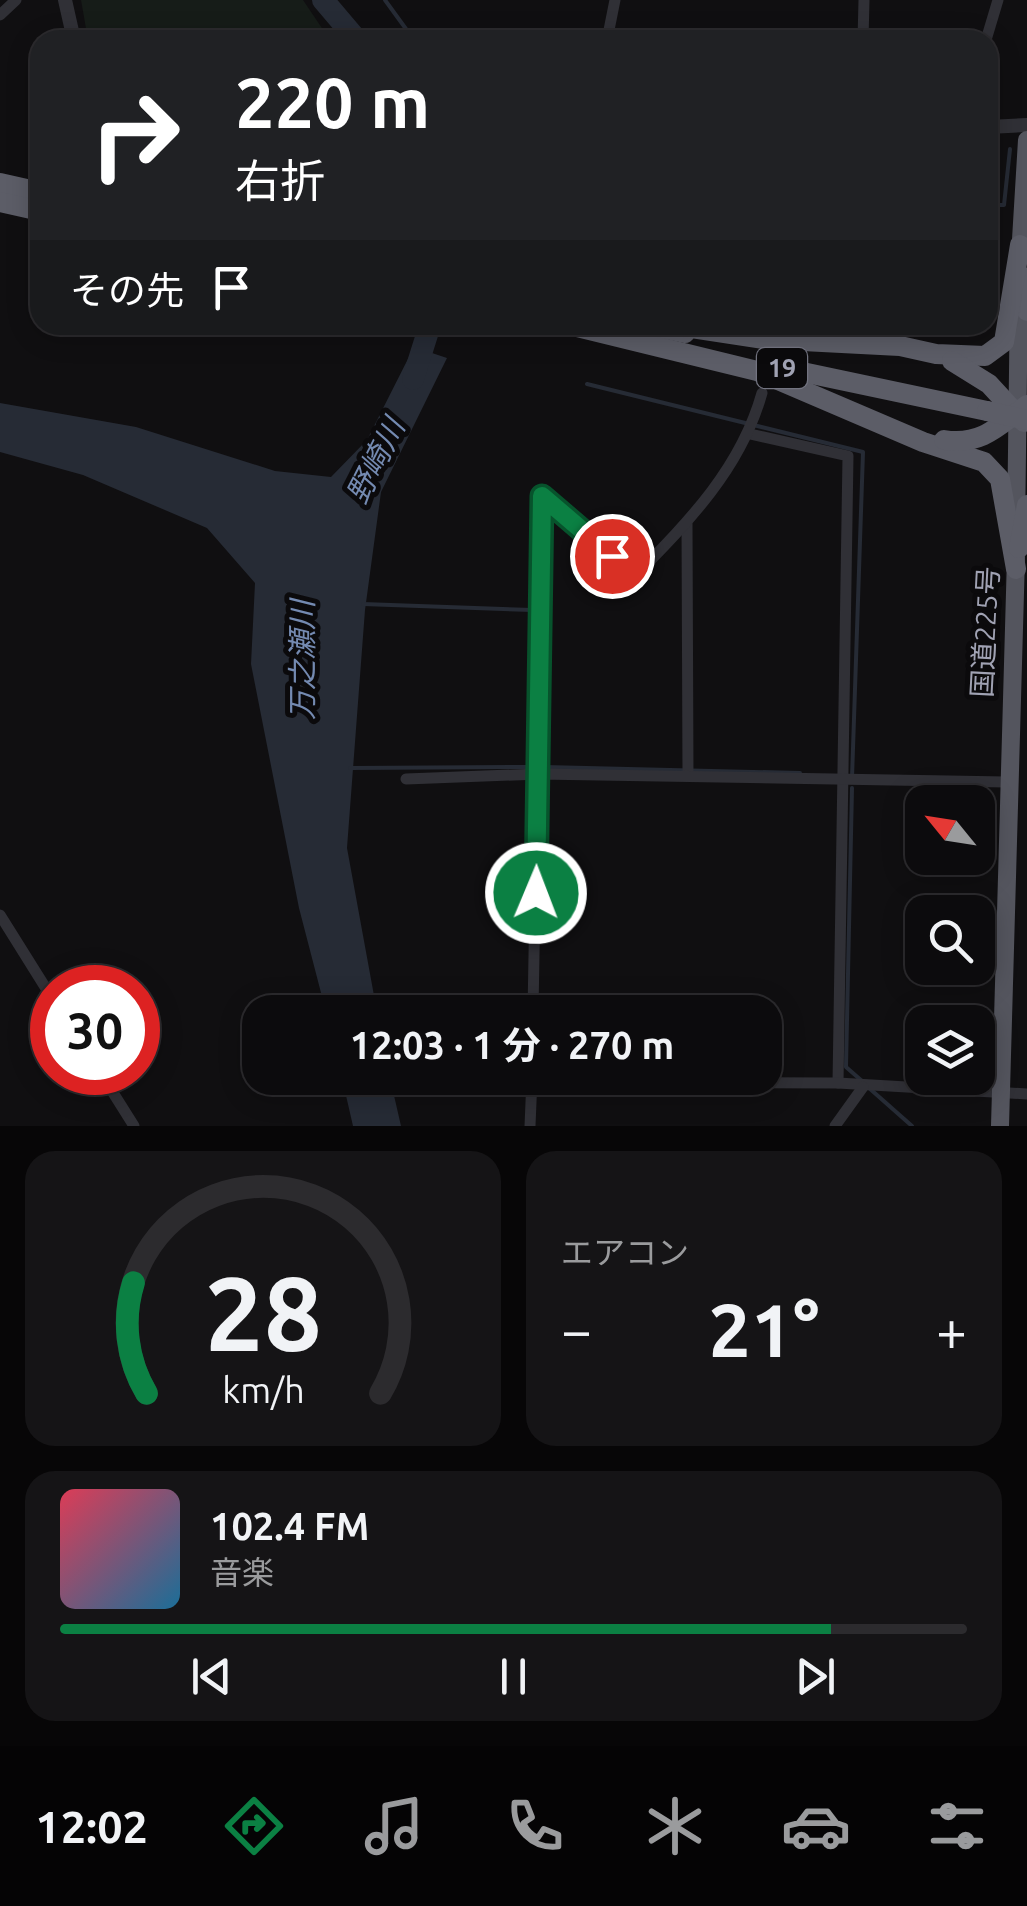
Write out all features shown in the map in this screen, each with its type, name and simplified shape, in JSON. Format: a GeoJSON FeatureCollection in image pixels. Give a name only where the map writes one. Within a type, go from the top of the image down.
{"type":"FeatureCollection","features":[{"type":"Feature","properties":{"kind":"highway","name":"国道225号"},"geometry":{"type":"LineString","coordinates":[[1000,1126],[1006,782],[1020,584],[1020,246],[1027,140]]}},
{"type":"Feature","properties":{"kind":"highway"},"geometry":{"type":"LineString","coordinates":[[0,183],[30,190]]}},
{"type":"Feature","properties":{"kind":"highway"},"geometry":{"type":"LineString","coordinates":[[0,202],[30,209]]}},
{"type":"Feature","properties":{"kind":"highway"},"geometry":{"type":"LineString","coordinates":[[1020,246],[1027,311]]}},
{"type":"Feature","properties":{"kind":"highway","name":"19"},"geometry":{"type":"LineString","coordinates":[[746,335],[813,344],[900,346],[936,354],[985,356],[1004,342],[1020,246]]}},
{"type":"Feature","properties":{"kind":"highway","name":"19"},"geometry":{"type":"LineString","coordinates":[[611,335],[757,372],[992,468],[1000,479],[1020,584]]}},
{"type":"Feature","properties":{"kind":"highway","name":"19"},"geometry":{"type":"LineString","coordinates":[[623,335],[988,406]]}},
{"type":"Feature","properties":{"kind":"highway","name":"19"},"geometry":{"type":"LineString","coordinates":[[690,335],[1023,414]]}},
{"type":"Feature","properties":{"kind":"highway","name":"19"},"geometry":{"type":"LineString","coordinates":[[936,354],[976,374],[1023,414]]}},
{"type":"Feature","properties":{"kind":"highway","name":"19"},"geometry":{"type":"LineString","coordinates":[[893,428],[934,438],[972,441],[1023,414]]}},
{"type":"Feature","properties":{"kind":"highway"},"geometry":{"type":"LineString","coordinates":[[1020,584],[1027,505]]}},
{"type":"Feature","properties":{"kind":"street"},"geometry":{"type":"LineString","coordinates":[[0,14],[16,0]]}},
{"type":"Feature","properties":{"kind":"street"},"geometry":{"type":"LineString","coordinates":[[65,0],[72,30]]}},
{"type":"Feature","properties":{"kind":"street"},"geometry":{"type":"LineString","coordinates":[[610,30],[615,0]]}},
{"type":"Feature","properties":{"kind":"street"},"geometry":{"type":"LineString","coordinates":[[863,30],[864,0]]}},
{"type":"Feature","properties":{"kind":"street"},"geometry":{"type":"LineString","coordinates":[[989,30],[998,0]]}},
{"type":"Feature","properties":{"kind":"street"},"geometry":{"type":"LineString","coordinates":[[998,126],[1027,125]]}},
{"type":"Feature","properties":{"kind":"street"},"geometry":{"type":"LineString","coordinates":[[534,995],[542,496],[636,575],[687,524],[750,434],[762,393]]}},
{"type":"Feature","properties":{"kind":"street"},"geometry":{"type":"LineString","coordinates":[[750,434],[848,456],[846,782],[838,1083]]}},
{"type":"Feature","properties":{"kind":"street"},"geometry":{"type":"LineString","coordinates":[[687,524],[688,772]]}},
{"type":"Feature","properties":{"kind":"street"},"geometry":{"type":"LineString","coordinates":[[406,779],[688,772],[846,782],[1006,782]]}},
{"type":"Feature","properties":{"kind":"street"},"geometry":{"type":"LineString","coordinates":[[0,915],[31,965]]}},
{"type":"Feature","properties":{"kind":"street"},"geometry":{"type":"LineString","coordinates":[[782,1082],[1027,1094]]}},
{"type":"Feature","properties":{"kind":"street"},"geometry":{"type":"LineString","coordinates":[[836,1126],[868,1087]]}},
{"type":"Feature","properties":{"kind":"street"},"geometry":{"type":"LineString","coordinates":[[114,1095],[134,1126]]}},
{"type":"Feature","properties":{"kind":"street"},"geometry":{"type":"LineString","coordinates":[[530,1126],[531,1095]]}},
{"type":"Feature","properties":{"kind":"shaded area"},"geometry":{"type":"Polygon","coordinates":[[[81,0],[303,0],[323,30],[86,30],[81,0]]]}},
{"type":"Feature","properties":{"kind":"water","name":"万之瀬川"},"geometry":{"type":"Polygon","coordinates":[[[414,347],[447,358],[381,492],[365,610],[347,848],[374,995],[322,995],[299,908],[251,664],[255,583],[207,528],[83,475],[0,452],[0,403],[136,427],[275,471],[331,477],[367,440],[414,347]]]}},
{"type":"Feature","properties":{"kind":"water"},"geometry":{"type":"Polygon","coordinates":[[[346,1095],[394,1095],[401,1126],[353,1126],[346,1095]]]}},
{"type":"Feature","properties":{"kind":"waterway","name":"野崎川"},"geometry":{"type":"LineString","coordinates":[[323,0],[348,30]]}},
{"type":"Feature","properties":{"kind":"waterway"},"geometry":{"type":"LineString","coordinates":[[385,0],[407,30]]}},
{"type":"Feature","properties":{"kind":"waterway"},"geometry":{"type":"LineString","coordinates":[[998,205],[1004,205],[1010,149]]}},
{"type":"Feature","properties":{"kind":"waterway","name":"野崎川"},"geometry":{"type":"LineString","coordinates":[[413,379],[427,335]]}},
{"type":"Feature","properties":{"kind":"waterway"},"geometry":{"type":"LineString","coordinates":[[587,384],[863,452],[852,778]]}},
{"type":"Feature","properties":{"kind":"waterway"},"geometry":{"type":"LineString","coordinates":[[363,604],[532,610],[530,767],[534,767]]}},
{"type":"Feature","properties":{"kind":"waterway"},"geometry":{"type":"LineString","coordinates":[[350,768],[530,767]]}},
{"type":"Feature","properties":{"kind":"waterway"},"geometry":{"type":"LineString","coordinates":[[545,767],[800,773]]}},
{"type":"Feature","properties":{"kind":"waterway"},"geometry":{"type":"LineString","coordinates":[[852,788],[846,1067],[862,1081]]}},
{"type":"Feature","properties":{"kind":"waterway"},"geometry":{"type":"LineString","coordinates":[[869,1088],[912,1126]]}},
{"type":"Feature","properties":{"kind":"route"},"geometry":{"type":"LineString","coordinates":[[536,893],[542,496],[612,556]]}}]}
